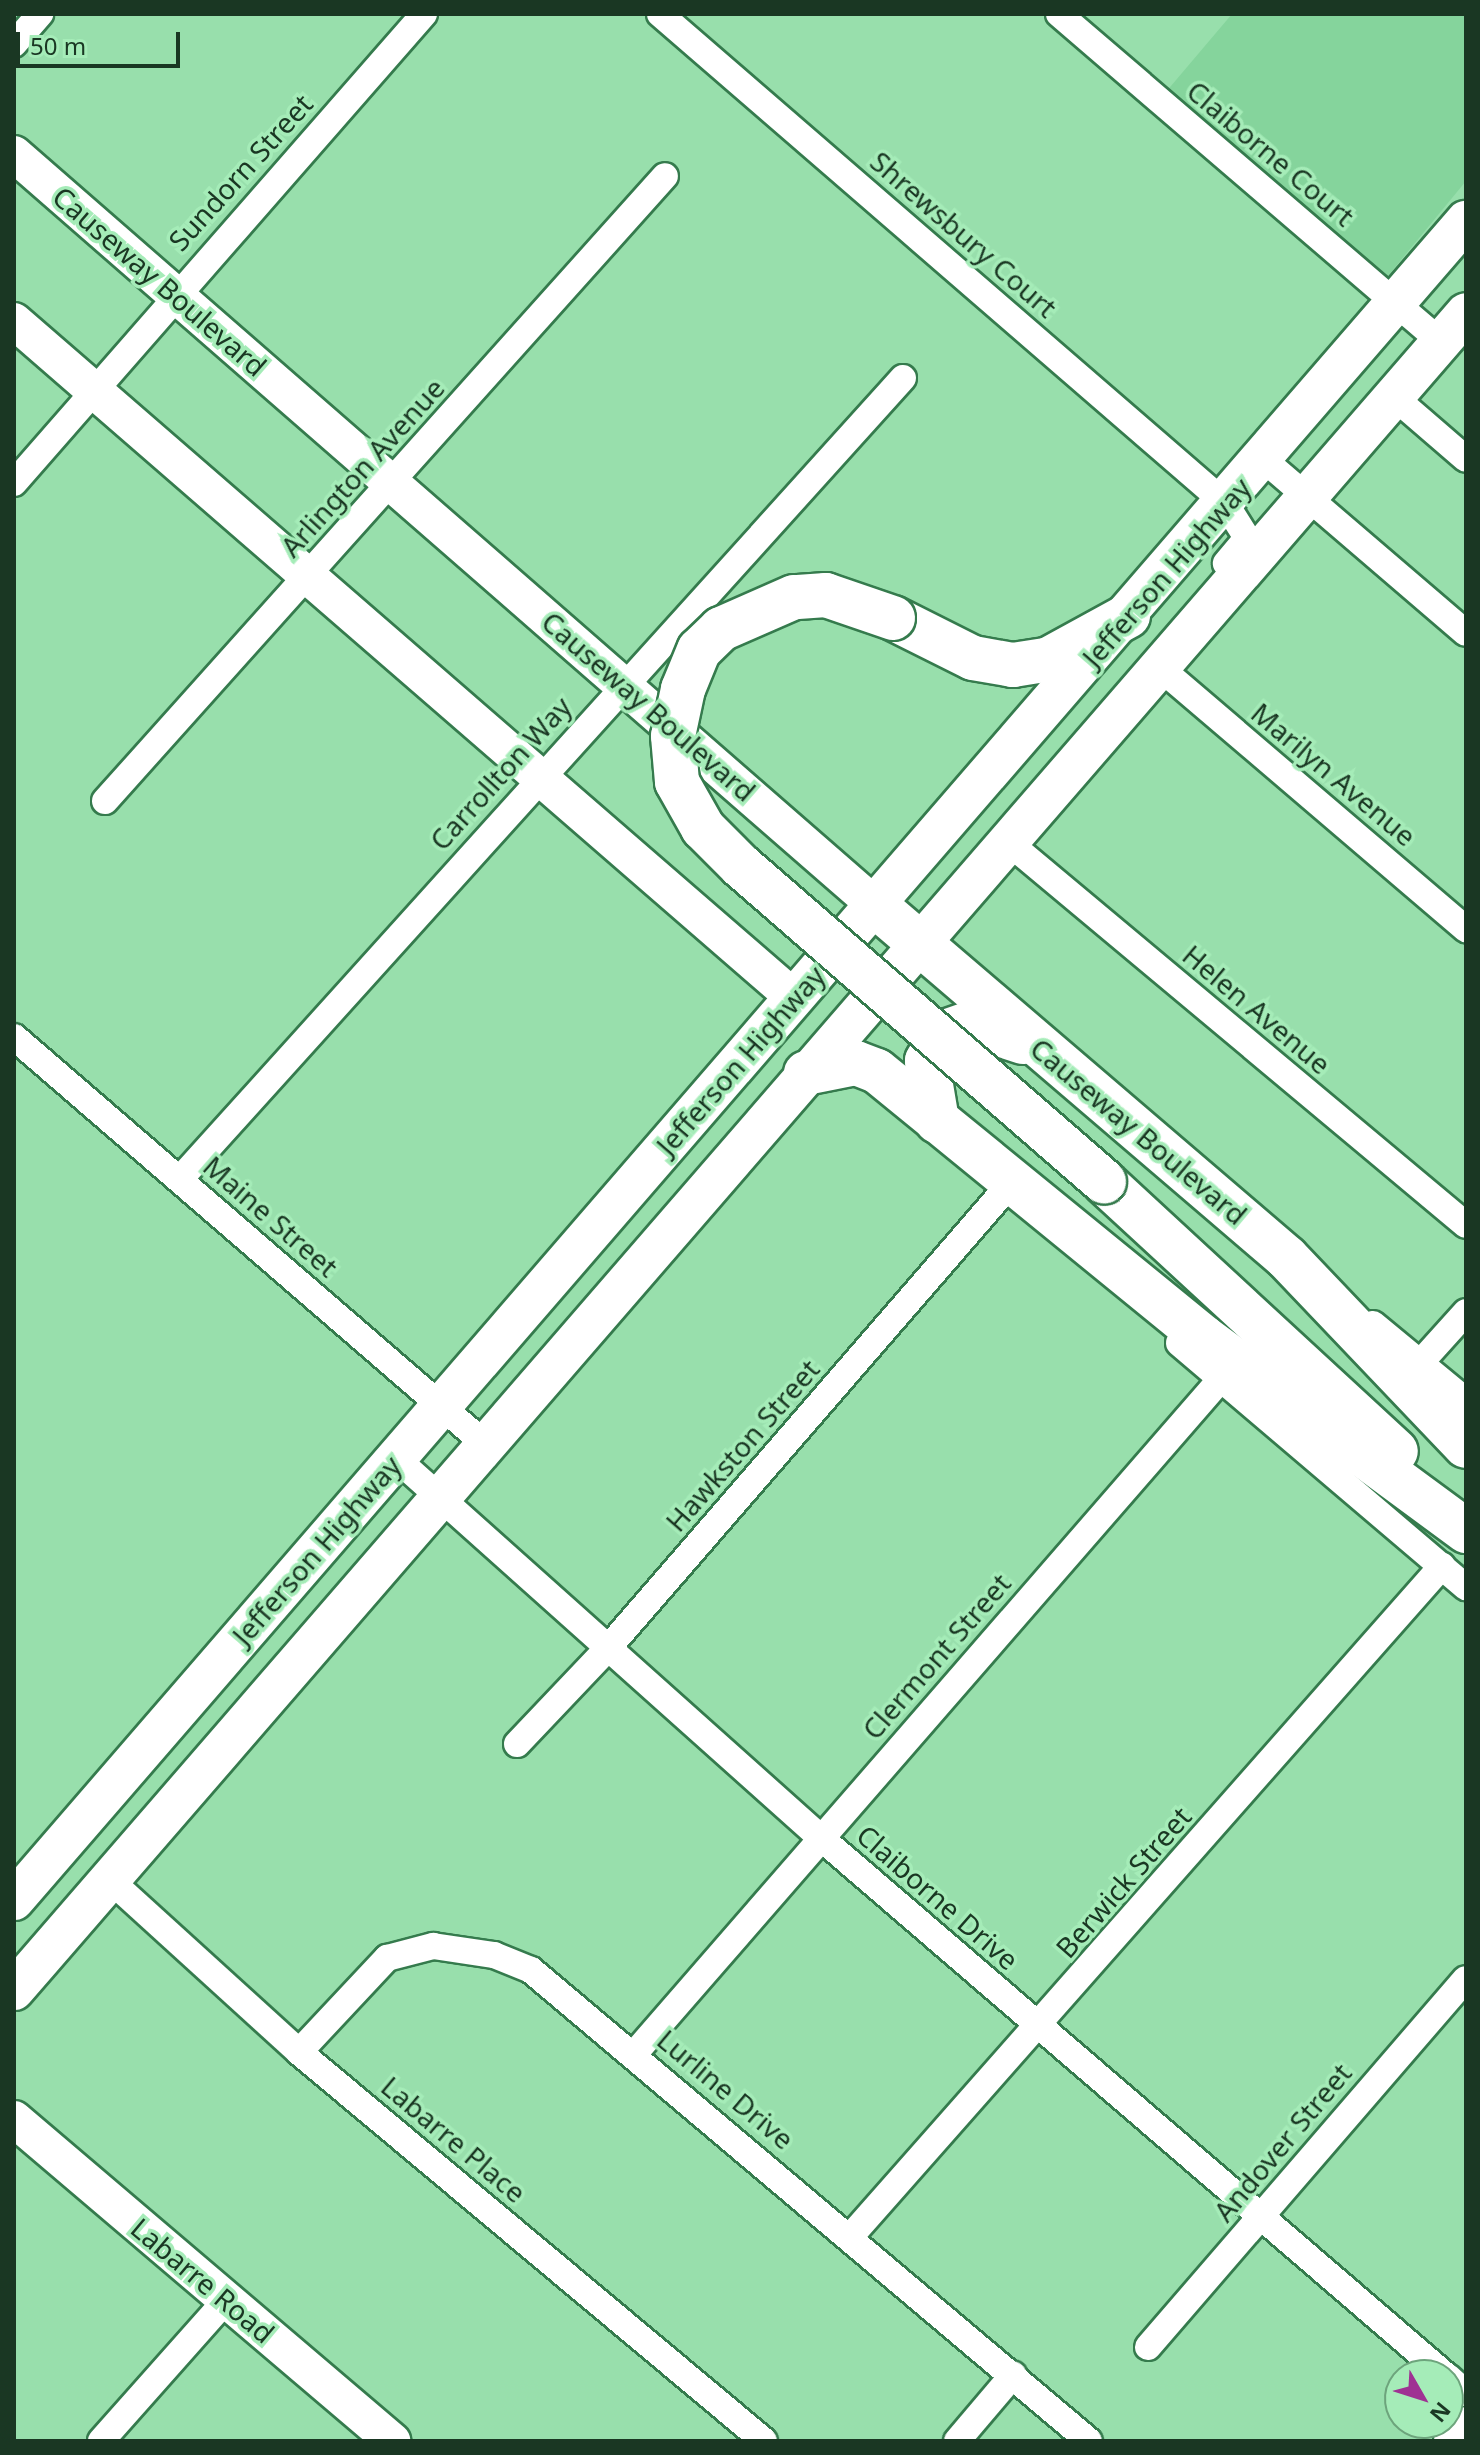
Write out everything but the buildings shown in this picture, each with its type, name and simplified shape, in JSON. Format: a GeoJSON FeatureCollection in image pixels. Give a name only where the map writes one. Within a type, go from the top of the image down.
{"type":"FeatureCollection","features":[{"type":"Feature","properties":{"kind":"highway"},"geometry":{"type":"LineString","coordinates":[[1128,616],[1049,659],[1013,665],[973,658],[893,618],[826,595],[794,597],[721,629],[699,650],[683,689],[673,736],[677,782],[703,828],[741,866],[1241,1303],[1466,1517]]}},
{"type":"Feature","properties":{"kind":"highway","name":"Causeway Boulevard"},"geometry":{"type":"LineString","coordinates":[[876,906],[1286,1257],[1466,1446]]}},
{"type":"Feature","properties":{"kind":"highway"},"geometry":{"type":"LineString","coordinates":[[937,1121],[927,1061],[936,1041],[953,1025],[995,1029],[1047,1053]]}},
{"type":"Feature","properties":{"kind":"highway"},"geometry":{"type":"LineString","coordinates":[[806,1073],[842,1063],[865,1065],[1203,1337],[1454,1549]]}},
{"type":"Feature","properties":{"kind":"main road","name":"Causeway Boulevard"},"geometry":{"type":"LineString","coordinates":[[14,154],[876,906]]}},
{"type":"Feature","properties":{"kind":"main road","name":"Jefferson Highway"},"geometry":{"type":"LineString","coordinates":[[14,1900],[271,1600],[443,1408],[793,997],[1128,616],[1466,221]]}},
{"type":"Feature","properties":{"kind":"main road"},"geometry":{"type":"LineString","coordinates":[[14,321],[793,997]]}},
{"type":"Feature","properties":{"kind":"main road","name":"Jefferson Highway"},"geometry":{"type":"LineString","coordinates":[[14,1990],[1454,327]]}},
{"type":"Feature","properties":{"kind":"main road"},"geometry":{"type":"LineString","coordinates":[[742,1058],[764,1094],[757,1131]]}},
{"type":"Feature","properties":{"kind":"main road"},"geometry":{"type":"LineString","coordinates":[[339,1614],[326,1603],[321,1585],[340,1523]]}},
{"type":"Feature","properties":{"kind":"main road"},"geometry":{"type":"LineString","coordinates":[[253,1713],[269,1666],[290,1629],[271,1600]]}},
{"type":"Feature","properties":{"kind":"main road","name":"Labarre Road"},"geometry":{"type":"LineString","coordinates":[[14,2119],[393,2441]]}},
{"type":"Feature","properties":{"kind":"street"},"geometry":{"type":"LineString","coordinates":[[14,44],[40,14]]}},
{"type":"Feature","properties":{"kind":"street","name":"Sundorn Street"},"geometry":{"type":"LineString","coordinates":[[14,483],[174,294],[424,14]]}},
{"type":"Feature","properties":{"kind":"street","name":"Shrewsbury Court"},"geometry":{"type":"LineString","coordinates":[[660,14],[1225,503],[1247,538],[1179,622],[1159,667]]}},
{"type":"Feature","properties":{"kind":"street","name":"Claiborne Court"},"geometry":{"type":"LineString","coordinates":[[1059,14],[1397,302],[1454,327]]}},
{"type":"Feature","properties":{"kind":"street","name":"Arlington Avenue"},"geometry":{"type":"LineString","coordinates":[[105,801],[665,176]]}},
{"type":"Feature","properties":{"kind":"street","name":"Carrollton Way"},"geometry":{"type":"LineString","coordinates":[[180,1179],[903,378]]}},
{"type":"Feature","properties":{"kind":"street"},"geometry":{"type":"LineString","coordinates":[[1393,396],[1466,459]]}},
{"type":"Feature","properties":{"kind":"street"},"geometry":{"type":"LineString","coordinates":[[1263,459],[1466,633]]}},
{"type":"Feature","properties":{"kind":"street","name":"Marilyn Avenue"},"geometry":{"type":"LineString","coordinates":[[1159,667],[1466,929]]}},
{"type":"Feature","properties":{"kind":"street","name":"Helen Avenue"},"geometry":{"type":"LineString","coordinates":[[1008,842],[1466,1225]]}},
{"type":"Feature","properties":{"kind":"street","name":"Maine Street"},"geometry":{"type":"LineString","coordinates":[[14,1037],[485,1444]]}},
{"type":"Feature","properties":{"kind":"street"},"geometry":{"type":"LineString","coordinates":[[1022,1192],[1154,1322],[1221,1379],[1454,1549],[1466,1587]]}},
{"type":"Feature","properties":{"kind":"street","name":"Hawkston Street"},"geometry":{"type":"LineString","coordinates":[[517,1744],[609,1647],[1022,1192]]}},
{"type":"Feature","properties":{"kind":"street","name":"Causeway Boulevard"},"geometry":{"type":"LineString","coordinates":[[1286,1257],[1466,1401]]}},
{"type":"Feature","properties":{"kind":"street"},"geometry":{"type":"LineString","coordinates":[[1421,1362],[1466,1312]]}},
{"type":"Feature","properties":{"kind":"street","name":"Clermont Street"},"geometry":{"type":"LineString","coordinates":[[635,2053],[1221,1379]]}},
{"type":"Feature","properties":{"kind":"street","name":"Claiborne Drive"},"geometry":{"type":"LineString","coordinates":[[397,1459],[821,1838],[1427,2359]]}},
{"type":"Feature","properties":{"kind":"street","name":"Berwick Street"},"geometry":{"type":"LineString","coordinates":[[850,2237],[1040,2027],[1454,1549]]}},
{"type":"Feature","properties":{"kind":"street","name":"Labarre Place"},"geometry":{"type":"LineString","coordinates":[[109,1879],[299,2052],[764,2441]]}},
{"type":"Feature","properties":{"kind":"street","name":"Lurline Drive"},"geometry":{"type":"LineString","coordinates":[[299,2052],[387,1958],[433,1946],[494,1955],[531,1970],[635,2053],[1089,2441]]}},
{"type":"Feature","properties":{"kind":"street","name":"Andover Street"},"geometry":{"type":"LineString","coordinates":[[1148,2347],[1466,1979]]}},
{"type":"Feature","properties":{"kind":"street"},"geometry":{"type":"LineString","coordinates":[[101,2441],[226,2300]]}},
{"type":"Feature","properties":{"kind":"street"},"geometry":{"type":"LineString","coordinates":[[957,2441],[1013,2375]]}},
{"type":"Feature","properties":{"kind":"street"},"geometry":{"type":"LineString","coordinates":[[1447,2441],[1466,2420]]}},
{"type":"Feature","properties":{"kind":"shaded area"},"geometry":{"type":"Polygon","coordinates":[[[1232,14],[1466,14],[1466,181],[1373,294],[1154,106],[1232,14]]]}}]}
